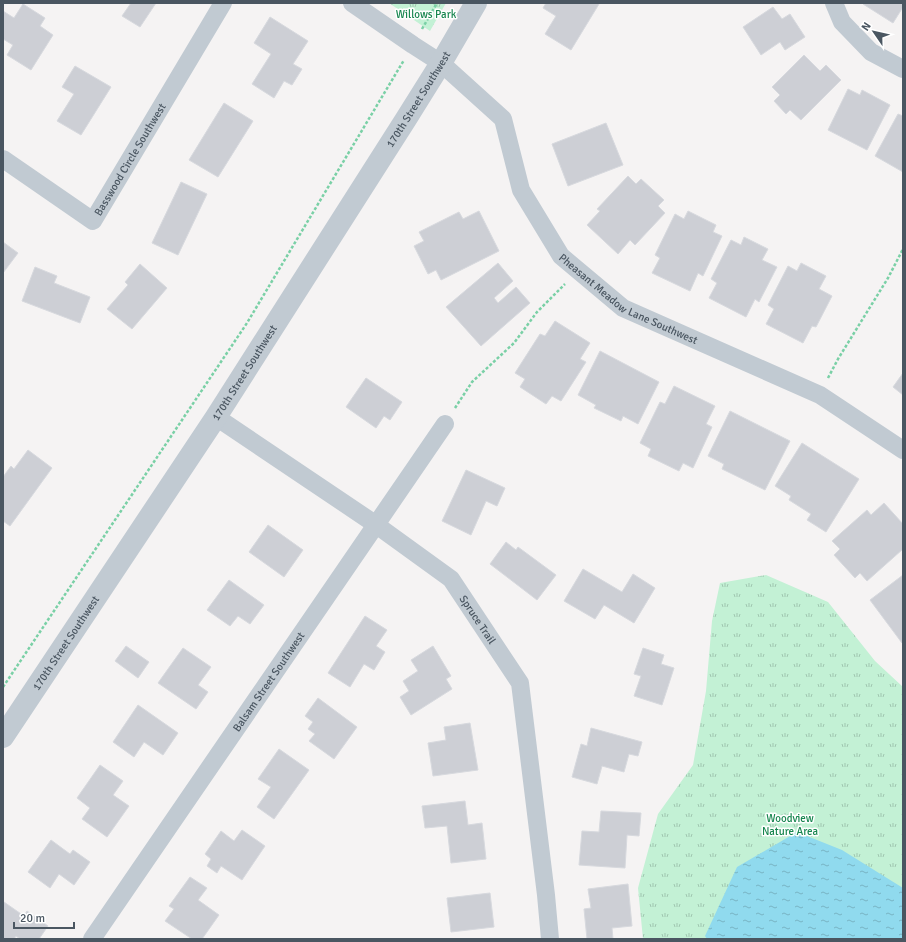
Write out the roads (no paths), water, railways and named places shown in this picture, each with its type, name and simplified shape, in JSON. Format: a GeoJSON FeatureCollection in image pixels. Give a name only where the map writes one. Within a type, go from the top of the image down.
{"type":"FeatureCollection","features":[{"type":"Feature","properties":{"kind":"street","name":"Basswood Circle Southwest"},"geometry":{"type":"LineString","coordinates":[[3,159],[94,221],[224,3]]}},
{"type":"Feature","properties":{"kind":"street","name":"Pheasant Meadow Lane Southwest"},"geometry":{"type":"LineString","coordinates":[[352,3],[441,63],[503,119],[521,190],[561,256],[623,308],[820,395],[903,450]]}},
{"type":"Feature","properties":{"kind":"street","name":"170th Street Southwest"},"geometry":{"type":"LineString","coordinates":[[3,737],[216,417],[441,63],[476,3]]}},
{"type":"Feature","properties":{"kind":"street"},"geometry":{"type":"LineString","coordinates":[[834,3],[842,22],[871,52],[903,69]]}},
{"type":"Feature","properties":{"kind":"street","name":"Spruce Trail"},"geometry":{"type":"LineString","coordinates":[[216,417],[375,524],[451,578],[520,683],[550,939]]}},
{"type":"Feature","properties":{"kind":"street","name":"Balsam Street Southwest"},"geometry":{"type":"LineString","coordinates":[[92,939],[375,524],[445,424]]}},
{"type":"Feature","properties":{"kind":"water"},"geometry":{"type":"Polygon","coordinates":[[[797,832],[842,850],[903,888],[903,939],[707,939],[705,936],[737,867],[797,832]]]}},
{"type":"Feature","properties":{"kind":"park label","name":"Willows Park"},"geometry":{"type":"Point","coordinates":[426,14]}},
{"type":"Feature","properties":{"kind":"park label","name":"Woodview Nature Area"},"geometry":{"type":"Point","coordinates":[790,824]}}]}
